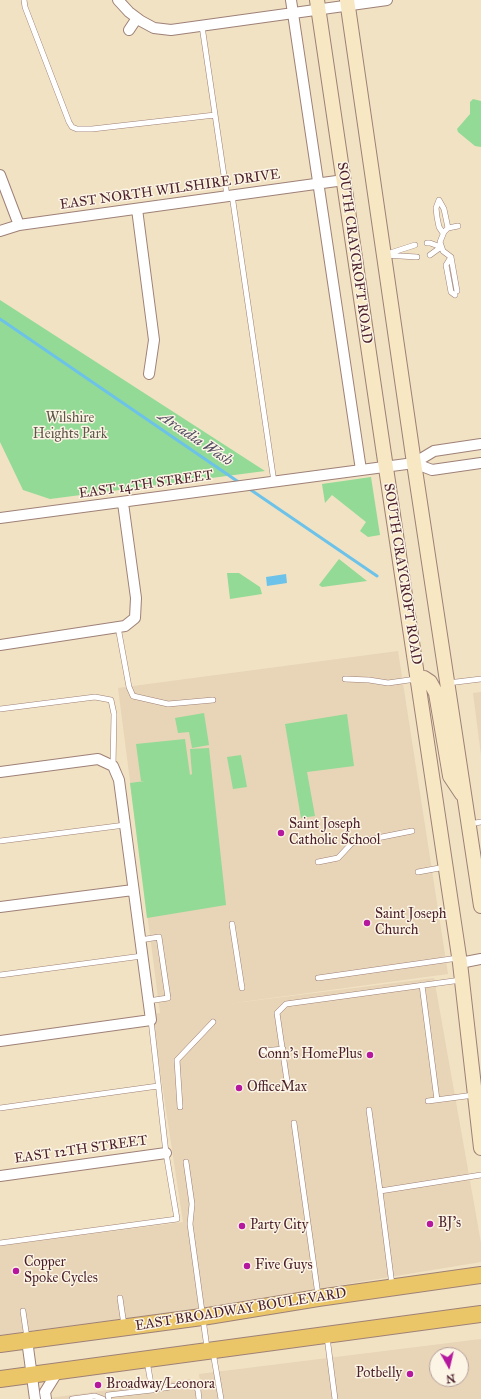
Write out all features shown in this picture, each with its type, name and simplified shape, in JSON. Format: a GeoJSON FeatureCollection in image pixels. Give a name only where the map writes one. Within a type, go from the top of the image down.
{"type":"FeatureCollection","features":[{"type":"Feature","properties":{"kind":"main road","name":"SOUTH CRAYCROFT ROAD"},"geometry":{"type":"LineString","coordinates":[[347,3],[447,683],[465,798],[475,823],[481,906]]}},
{"type":"Feature","properties":{"kind":"main road","name":"SOUTH CRAYCROFT ROAD"},"geometry":{"type":"LineString","coordinates":[[318,5],[417,679],[460,960],[481,1148]]}},
{"type":"Feature","properties":{"kind":"main road"},"geometry":{"type":"LineString","coordinates":[[417,679],[424,678],[430,682],[436,693],[450,776],[465,798]]}},
{"type":"Feature","properties":{"kind":"main road","name":"EAST BROADWAY BOULEVARD"},"geometry":{"type":"LineString","coordinates":[[0,1344],[125,1328],[392,1287],[481,1276]]}},
{"type":"Feature","properties":{"kind":"main road"},"geometry":{"type":"LineString","coordinates":[[0,1379],[481,1314]]}},
{"type":"Feature","properties":{"kind":"street"},"geometry":{"type":"LineString","coordinates":[[118,0],[129,12],[154,28],[171,30],[293,13],[318,5],[387,0]]}},
{"type":"Feature","properties":{"kind":"street","name":"SOUTH CRAYCROFT ROAD"},"geometry":{"type":"LineString","coordinates":[[291,0],[361,470]]}},
{"type":"Feature","properties":{"kind":"street"},"geometry":{"type":"LineString","coordinates":[[130,30],[137,18]]}},
{"type":"Feature","properties":{"kind":"street"},"geometry":{"type":"LineString","coordinates":[[0,175],[19,225]]}},
{"type":"Feature","properties":{"kind":"street","name":"EAST NORTH WILSHIRE DRIVE"},"geometry":{"type":"LineString","coordinates":[[0,231],[19,225],[344,180]]}},
{"type":"Feature","properties":{"kind":"street"},"geometry":{"type":"LineString","coordinates":[[137,209],[154,340],[149,374]]}},
{"type":"Feature","properties":{"kind":"street"},"geometry":{"type":"LineString","coordinates":[[414,463],[434,451],[481,444]]}},
{"type":"Feature","properties":{"kind":"street"},"geometry":{"type":"LineString","coordinates":[[414,463],[432,470],[481,463]]}},
{"type":"Feature","properties":{"kind":"street","name":"EAST 14TH STREET"},"geometry":{"type":"LineString","coordinates":[[0,518],[123,503],[414,463]]}},
{"type":"Feature","properties":{"kind":"street"},"geometry":{"type":"LineString","coordinates":[[0,645],[125,626],[135,618],[136,598],[123,503]]}},
{"type":"Feature","properties":{"kind":"street"},"geometry":{"type":"LineString","coordinates":[[0,772],[98,759],[113,766],[119,780],[151,1020],[0,1041]]}},
{"type":"Feature","properties":{"kind":"street"},"geometry":{"type":"LineString","coordinates":[[0,907],[133,890]]}},
{"type":"Feature","properties":{"kind":"street"},"geometry":{"type":"LineString","coordinates":[[460,960],[481,960]]}},
{"type":"Feature","properties":{"kind":"street","name":"EAST 12TH STREET"},"geometry":{"type":"LineString","coordinates":[[0,1176],[166,1153]]}},
{"type":"Feature","properties":{"kind":"street"},"geometry":{"type":"LineString","coordinates":[[27,1340],[35,1399]]}},
{"type":"Feature","properties":{"kind":"street"},"geometry":{"type":"LineString","coordinates":[[46,1399],[45,1392],[58,1371]]}},
{"type":"Feature","properties":{"kind":"lane"},"geometry":{"type":"LineString","coordinates":[[24,0],[25,7],[72,127],[77,129],[92,129],[215,115]]}},
{"type":"Feature","properties":{"kind":"lane"},"geometry":{"type":"LineString","coordinates":[[202,26],[274,482]]}},
{"type":"Feature","properties":{"kind":"lane"},"geometry":{"type":"LineString","coordinates":[[443,233],[439,227],[437,217],[436,208],[439,200],[444,209],[448,228]]}},
{"type":"Feature","properties":{"kind":"lane"},"geometry":{"type":"LineString","coordinates":[[456,293],[451,257],[443,251],[441,247],[441,236],[448,228],[458,226]]}},
{"type":"Feature","properties":{"kind":"lane"},"geometry":{"type":"LineString","coordinates":[[426,243],[441,247]]}},
{"type":"Feature","properties":{"kind":"lane"},"geometry":{"type":"LineString","coordinates":[[384,255],[415,245]]}},
{"type":"Feature","properties":{"kind":"lane"},"geometry":{"type":"LineString","coordinates":[[430,255],[441,247]]}},
{"type":"Feature","properties":{"kind":"lane"},"geometry":{"type":"LineString","coordinates":[[384,255],[417,257]]}},
{"type":"Feature","properties":{"kind":"lane"},"geometry":{"type":"LineString","coordinates":[[118,627],[129,687],[134,696],[168,704],[213,700]]}},
{"type":"Feature","properties":{"kind":"lane"},"geometry":{"type":"LineString","coordinates":[[344,679],[369,680],[388,683],[417,679]]}},
{"type":"Feature","properties":{"kind":"lane"},"geometry":{"type":"LineString","coordinates":[[447,683],[481,679]]}},
{"type":"Feature","properties":{"kind":"lane"},"geometry":{"type":"LineString","coordinates":[[0,709],[95,697],[111,700],[114,714],[113,766]]}},
{"type":"Feature","properties":{"kind":"lane"},"geometry":{"type":"LineString","coordinates":[[0,841],[125,825]]}},
{"type":"Feature","properties":{"kind":"lane"},"geometry":{"type":"LineString","coordinates":[[318,862],[338,858],[352,843],[412,831]]}},
{"type":"Feature","properties":{"kind":"lane"},"geometry":{"type":"LineString","coordinates":[[418,872],[446,867]]}},
{"type":"Feature","properties":{"kind":"lane"},"geometry":{"type":"LineString","coordinates":[[232,924],[242,988]]}},
{"type":"Feature","properties":{"kind":"lane"},"geometry":{"type":"LineString","coordinates":[[140,940],[159,937],[168,998],[148,1001]]}},
{"type":"Feature","properties":{"kind":"lane"},"geometry":{"type":"LineString","coordinates":[[0,975],[142,956]]}},
{"type":"Feature","properties":{"kind":"lane"},"geometry":{"type":"LineString","coordinates":[[318,978],[460,960]]}},
{"type":"Feature","properties":{"kind":"lane"},"geometry":{"type":"LineString","coordinates":[[287,1081],[277,1013],[286,1004],[462,980]]}},
{"type":"Feature","properties":{"kind":"lane"},"geometry":{"type":"LineString","coordinates":[[422,985],[437,1100]]}},
{"type":"Feature","properties":{"kind":"lane"},"geometry":{"type":"LineString","coordinates":[[0,1243],[177,1219],[166,1153],[151,1020]]}},
{"type":"Feature","properties":{"kind":"lane"},"geometry":{"type":"LineString","coordinates":[[180,1107],[177,1060],[213,1022]]}},
{"type":"Feature","properties":{"kind":"lane"},"geometry":{"type":"LineString","coordinates":[[264,1051],[282,1049]]}},
{"type":"Feature","properties":{"kind":"lane"},"geometry":{"type":"LineString","coordinates":[[0,1108],[158,1086]]}},
{"type":"Feature","properties":{"kind":"lane"},"geometry":{"type":"LineString","coordinates":[[428,1101],[475,1095]]}},
{"type":"Feature","properties":{"kind":"lane"},"geometry":{"type":"LineString","coordinates":[[369,1110],[392,1287]]}},
{"type":"Feature","properties":{"kind":"lane"},"geometry":{"type":"LineString","coordinates":[[294,1123],[318,1298]]}},
{"type":"Feature","properties":{"kind":"lane"},"geometry":{"type":"LineString","coordinates":[[186,1162],[192,1204],[190,1224],[202,1317],[221,1399]]}},
{"type":"Feature","properties":{"kind":"lane"},"geometry":{"type":"LineString","coordinates":[[380,1191],[481,1175]]}},
{"type":"Feature","properties":{"kind":"lane"},"geometry":{"type":"LineString","coordinates":[[120,1298],[125,1328]]}},
{"type":"Feature","properties":{"kind":"lane"},"geometry":{"type":"LineString","coordinates":[[23,1311],[27,1340]]}},
{"type":"Feature","properties":{"kind":"lane"},"geometry":{"type":"LineString","coordinates":[[327,1334],[335,1399]]}},
{"type":"Feature","properties":{"kind":"lane"},"geometry":{"type":"LineString","coordinates":[[146,1360],[152,1390]]}},
{"type":"Feature","properties":{"kind":"lane"},"geometry":{"type":"LineString","coordinates":[[109,1399],[108,1395],[188,1384],[195,1386],[198,1390],[200,1399]]}},
{"type":"Feature","properties":{"kind":"lane"},"geometry":{"type":"LineString","coordinates":[[72,1399],[95,1396],[103,1399]]}},
{"type":"Feature","properties":{"kind":"shaded area"},"geometry":{"type":"Polygon","coordinates":[[[398,651],[448,974],[227,1004],[434,978],[481,1243],[481,1262],[195,1309],[0,1335],[0,1246],[183,1222],[150,1014],[160,1013],[118,688],[398,651]]]}},
{"type":"Feature","properties":{"kind":"shaded area"},"geometry":{"type":"Polygon","coordinates":[[[481,692],[481,755],[473,693],[481,692]]]}},
{"type":"Feature","properties":{"kind":"shaded area"},"geometry":{"type":"Polygon","coordinates":[[[481,1339],[481,1399],[202,1399],[199,1374],[481,1339]]]}},
{"type":"Feature","properties":{"kind":"shaded area"},"geometry":{"type":"Polygon","coordinates":[[[190,1379],[195,1382],[198,1399],[42,1399],[190,1379]]]}},
{"type":"Feature","properties":{"kind":"green space"},"geometry":{"type":"Polygon","coordinates":[[[473,99],[481,101],[481,147],[475,146],[458,132],[457,129],[470,114],[470,102],[473,99]]]}},
{"type":"Feature","properties":{"kind":"green space","name":"Wilshire Heights Park"},"geometry":{"type":"Polygon","coordinates":[[[0,300],[265,471],[50,499],[23,490],[0,442],[0,300]]]}},
{"type":"Feature","properties":{"kind":"green space"},"geometry":{"type":"Polygon","coordinates":[[[371,477],[380,535],[368,537],[360,531],[366,522],[332,495],[325,503],[322,484],[371,477]]]}},
{"type":"Feature","properties":{"kind":"green space"},"geometry":{"type":"Polygon","coordinates":[[[339,559],[367,581],[322,587],[319,585],[339,559]]]}},
{"type":"Feature","properties":{"kind":"green space"},"geometry":{"type":"Polygon","coordinates":[[[227,573],[239,573],[260,587],[262,594],[230,599],[227,573]]]}},
{"type":"Feature","properties":{"kind":"green space"},"geometry":{"type":"Polygon","coordinates":[[[204,713],[209,745],[192,748],[189,732],[178,733],[175,718],[204,713]]]}},
{"type":"Feature","properties":{"kind":"green space"},"geometry":{"type":"Polygon","coordinates":[[[347,714],[354,766],[307,772],[315,816],[301,818],[285,724],[347,714]]]}},
{"type":"Feature","properties":{"kind":"green space"},"geometry":{"type":"Polygon","coordinates":[[[185,739],[190,775],[192,774],[190,749],[209,748],[226,905],[147,918],[130,783],[145,781],[141,781],[136,744],[185,739]]]}},
{"type":"Feature","properties":{"kind":"green space"},"geometry":{"type":"Polygon","coordinates":[[[241,755],[247,787],[233,789],[227,757],[241,755]]]}},
{"type":"Feature","properties":{"kind":"water"},"geometry":{"type":"Polygon","coordinates":[[[286,574],[287,583],[267,586],[266,577],[286,574]]]}},
{"type":"Feature","properties":{"kind":"waterway","name":"Arcadia Wash"},"geometry":{"type":"LineString","coordinates":[[0,319],[240,483]]}},
{"type":"Feature","properties":{"kind":"waterway","name":"Arcadia Wash"},"geometry":{"type":"LineString","coordinates":[[248,488],[377,576]]}},
{"type":"Feature","properties":{"kind":"place","name":"Saint Joseph Catholic School"},"geometry":{"type":"Point","coordinates":[281,833]}},
{"type":"Feature","properties":{"kind":"place","name":"Saint Joseph Church"},"geometry":{"type":"Point","coordinates":[367,923]}},
{"type":"Feature","properties":{"kind":"place","name":"Conn’s HomePlus"},"geometry":{"type":"Point","coordinates":[370,1055]}},
{"type":"Feature","properties":{"kind":"place","name":"OfficeMax"},"geometry":{"type":"Point","coordinates":[239,1088]}},
{"type":"Feature","properties":{"kind":"place","name":"BJ's"},"geometry":{"type":"Point","coordinates":[430,1224]}},
{"type":"Feature","properties":{"kind":"place","name":"Party City"},"geometry":{"type":"Point","coordinates":[242,1226]}},
{"type":"Feature","properties":{"kind":"place","name":"Five Guys"},"geometry":{"type":"Point","coordinates":[247,1266]}},
{"type":"Feature","properties":{"kind":"place","name":"Copper Spoke Cycles"},"geometry":{"type":"Point","coordinates":[16,1271]}},
{"type":"Feature","properties":{"kind":"place","name":"Potbelly"},"geometry":{"type":"Point","coordinates":[410,1374]}},
{"type":"Feature","properties":{"kind":"place","name":"Broadway/Leonora"},"geometry":{"type":"Point","coordinates":[98,1385]}}]}
